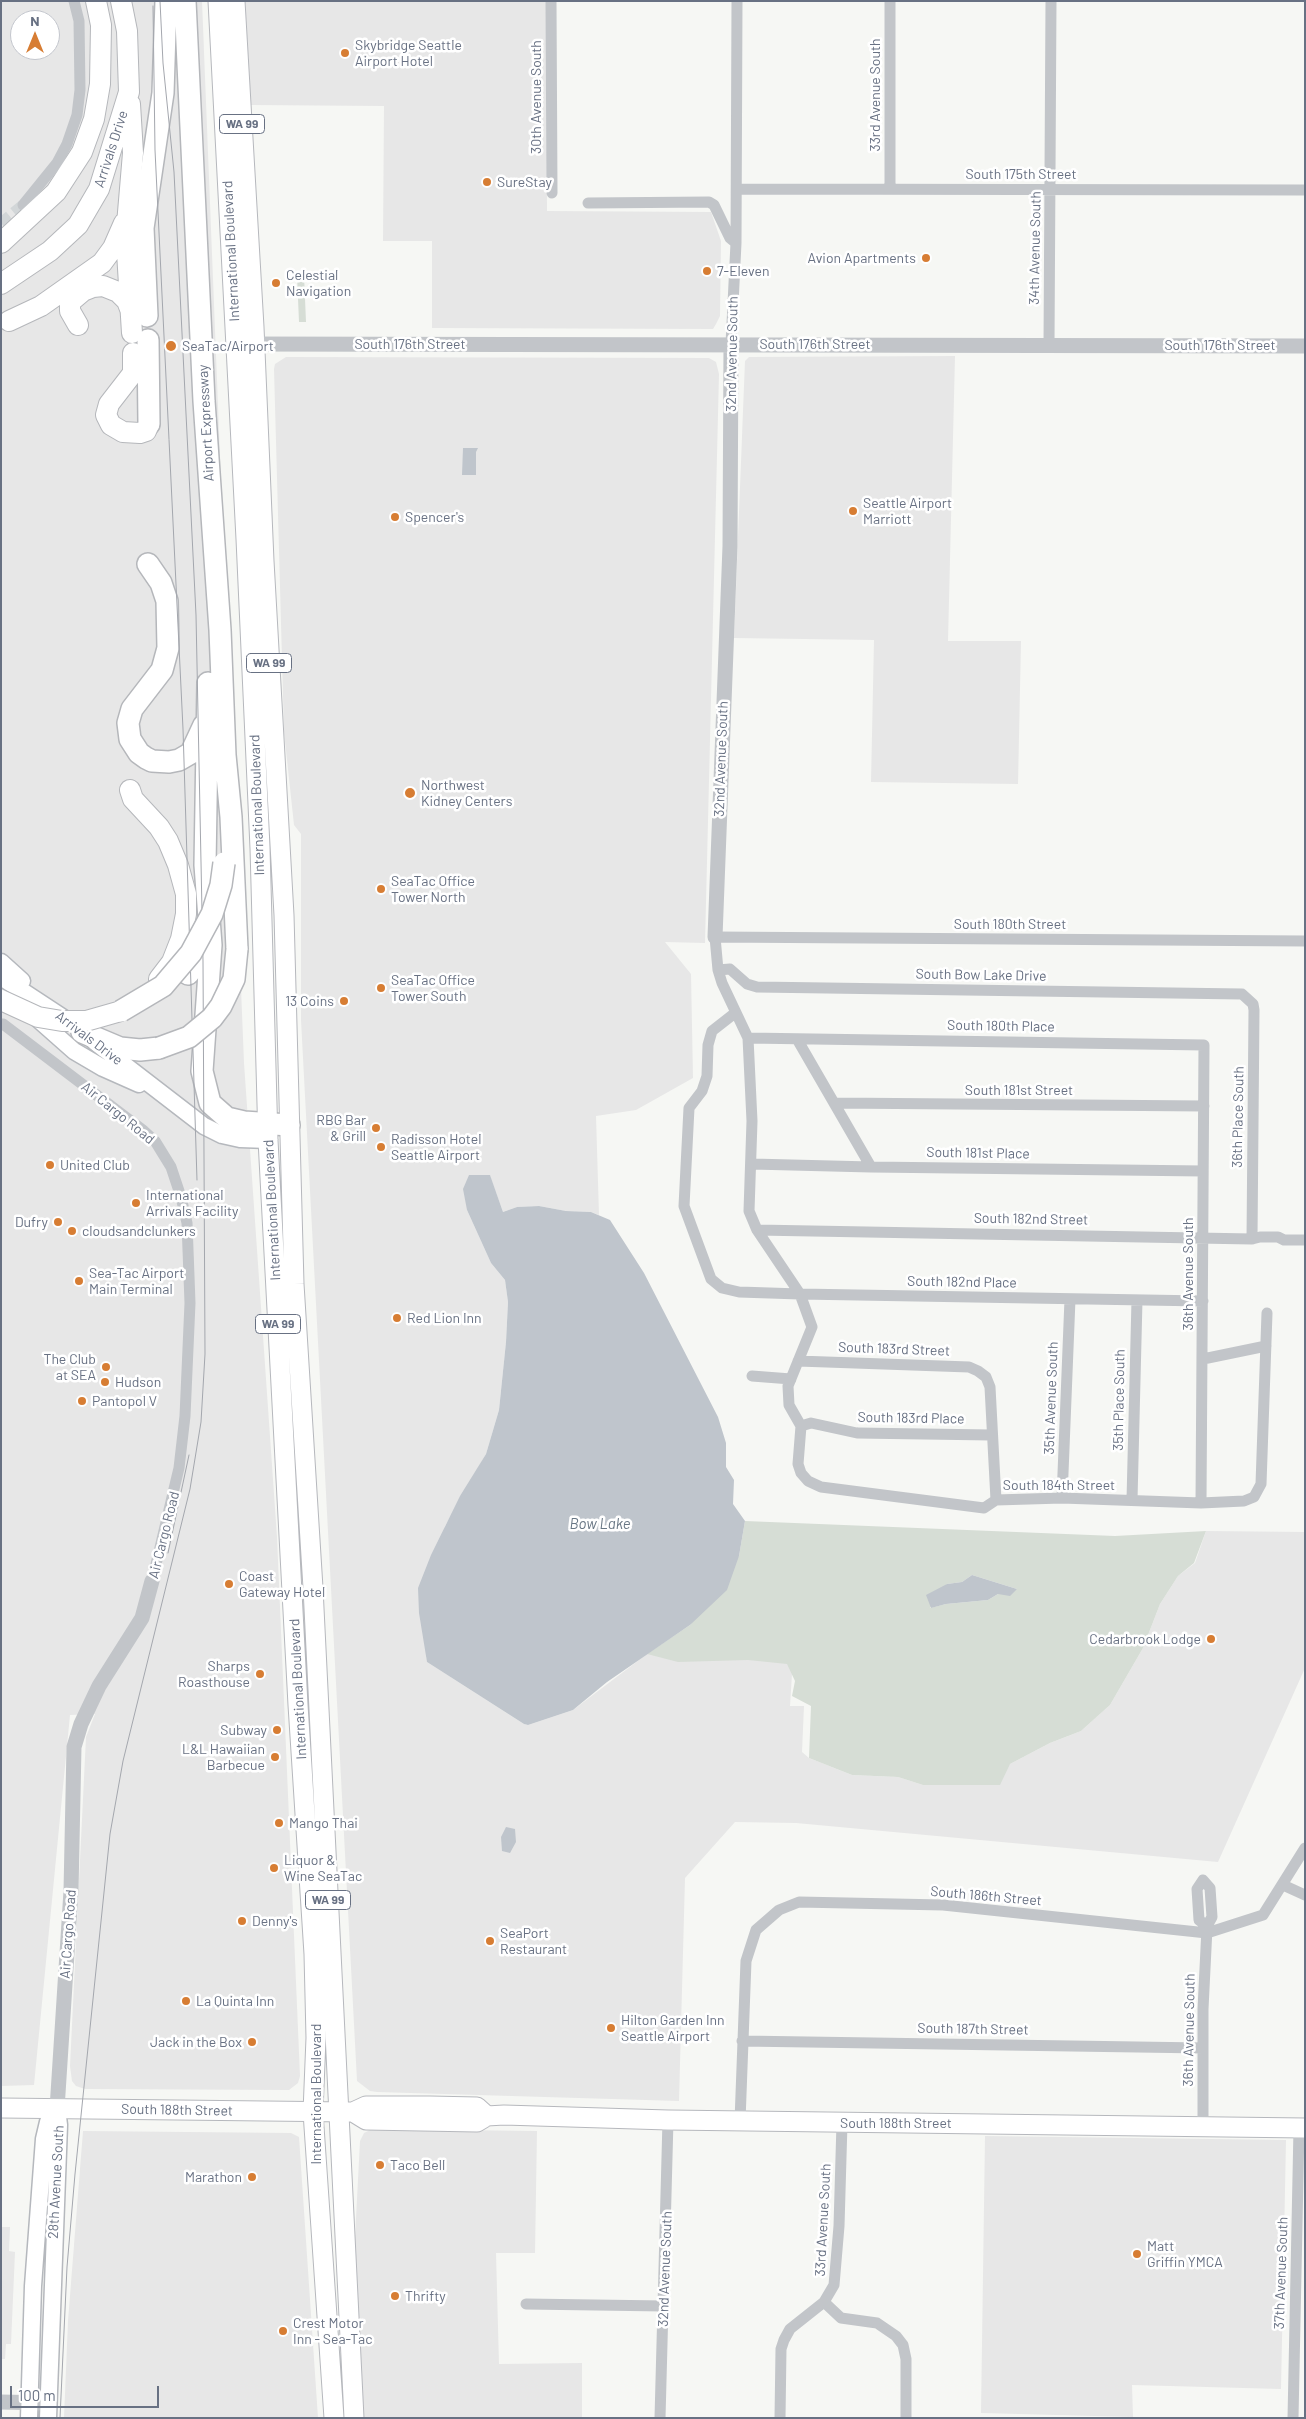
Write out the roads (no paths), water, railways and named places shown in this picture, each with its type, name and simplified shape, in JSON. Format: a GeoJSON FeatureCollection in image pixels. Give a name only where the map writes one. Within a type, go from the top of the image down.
{"type":"FeatureCollection","features":[{"type":"Feature","properties":{"kind":"highway"},"geometry":{"type":"LineString","coordinates":[[1,243],[56,192],[82,152],[98,102],[103,54],[102,25],[96,1]]}},
{"type":"Feature","properties":{"kind":"highway","name":"Arrivals Drive"},"geometry":{"type":"LineString","coordinates":[[1,284],[50,250],[78,225],[99,189],[129,92],[127,31],[121,1]]}},
{"type":"Feature","properties":{"kind":"highway"},"geometry":{"type":"LineString","coordinates":[[137,342],[149,424],[144,432],[129,433],[115,428],[107,418],[109,404],[133,373],[139,313],[143,228],[163,92],[166,1]]}},
{"type":"Feature","properties":{"kind":"highway","name":"Airport Expressway"},"geometry":{"type":"LineString","coordinates":[[185,1],[213,541],[220,630],[225,755]]}},
{"type":"Feature","properties":{"kind":"highway"},"geometry":{"type":"LineString","coordinates":[[129,92],[133,153],[126,236],[139,313]]}},
{"type":"Feature","properties":{"kind":"highway"},"geometry":{"type":"LineString","coordinates":[[5,319],[41,306],[87,275],[108,256],[128,214]]}},
{"type":"Feature","properties":{"kind":"highway"},"geometry":{"type":"LineString","coordinates":[[78,325],[71,313],[70,302],[83,290],[92,287],[103,286],[118,292],[139,313]]}},
{"type":"Feature","properties":{"kind":"highway"},"geometry":{"type":"LineString","coordinates":[[213,541],[206,627],[208,704],[205,865],[211,956],[201,1063],[207,1095],[214,1109],[227,1118],[268,1132],[290,1133]]}},
{"type":"Feature","properties":{"kind":"highway"},"geometry":{"type":"LineString","coordinates":[[148,564],[163,586],[168,601],[168,648],[162,670],[132,709],[128,723],[130,738],[139,753],[152,761],[169,762],[178,760],[195,748],[203,728],[208,704]]}},
{"type":"Feature","properties":{"kind":"highway"},"geometry":{"type":"LineString","coordinates":[[1,1000],[38,1017],[62,1021],[86,1021],[121,1011],[159,989],[173,976],[192,953],[212,914],[221,885],[224,863],[225,755]]}},
{"type":"Feature","properties":{"kind":"highway"},"geometry":{"type":"LineString","coordinates":[[82,1032],[120,1048],[140,1050],[159,1048],[189,1037],[212,1018],[221,1006],[231,986],[237,964],[231,818],[225,755]]}},
{"type":"Feature","properties":{"kind":"highway"},"geometry":{"type":"LineString","coordinates":[[121,1011],[155,984],[172,962],[181,939],[186,914],[184,887],[176,858],[164,834],[133,799],[130,790]]}},
{"type":"Feature","properties":{"kind":"highway"},"geometry":{"type":"LineString","coordinates":[[188,974],[206,949],[210,935]]}},
{"type":"Feature","properties":{"kind":"main road","name":"International Boulevard"},"geometry":{"type":"LineString","coordinates":[[227,4],[254,344],[284,915],[294,1284],[346,2112],[354,2418]]}},
{"type":"Feature","properties":{"kind":"main road","name":"International Boulevard"},"geometry":{"type":"LineString","coordinates":[[227,4],[235,344],[246,539],[260,858],[268,1132],[298,1705],[314,1954],[316,2038],[314,2112],[334,2418]]}},
{"type":"Feature","properties":{"kind":"main road"},"geometry":{"type":"LineString","coordinates":[[246,539],[254,558],[264,561]]}},
{"type":"Feature","properties":{"kind":"main road"},"geometry":{"type":"LineString","coordinates":[[249,605],[256,566],[264,561]]}},
{"type":"Feature","properties":{"kind":"main road"},"geometry":{"type":"LineString","coordinates":[[1,962],[43,1003]]}},
{"type":"Feature","properties":{"kind":"main road","name":"Arrivals Drive"},"geometry":{"type":"LineString","coordinates":[[1,977],[43,1003],[204,1126],[217,1133],[240,1139],[268,1132]]}},
{"type":"Feature","properties":{"kind":"main road","name":"Arrivals Drive"},"geometry":{"type":"LineString","coordinates":[[1,985],[74,1051],[173,1104]]}},
{"type":"Feature","properties":{"kind":"main road","name":"South 188th Street"},"geometry":{"type":"LineString","coordinates":[[1,2108],[346,2112],[366,2106],[430,2106],[477,2107],[487,2116],[1302,2128]]}},
{"type":"Feature","properties":{"kind":"main road","name":"28th Avenue South"},"geometry":{"type":"LineString","coordinates":[[29,2410],[33,2286],[44,2139],[48,2122],[57,2109]]}},
{"type":"Feature","properties":{"kind":"main road","name":"28th Avenue South"},"geometry":{"type":"LineString","coordinates":[[48,2410],[59,2125],[57,2109]]}},
{"type":"Feature","properties":{"kind":"main road"},"geometry":{"type":"LineString","coordinates":[[325,2298],[337,2314],[339,2345],[343,2349],[351,2351]]}},
{"type":"Feature","properties":{"kind":"main road"},"geometry":{"type":"LineString","coordinates":[[332,2398],[342,2381],[341,2361],[345,2354],[351,2351]]}},
{"type":"Feature","properties":{"kind":"street"},"geometry":{"type":"LineString","coordinates":[[23,205],[57,162],[67,144],[77,115],[80,90],[79,21],[74,1]]}},
{"type":"Feature","properties":{"kind":"street","name":"30th Avenue South"},"geometry":{"type":"LineString","coordinates":[[551,1],[552,193]]}},
{"type":"Feature","properties":{"kind":"street","name":"32nd Avenue South"},"geometry":{"type":"LineString","coordinates":[[737,1],[737,190],[731,344],[730,546],[715,937],[718,970],[735,1014],[748,1038],[752,1078],[752,1164],[749,1211],[756,1230],[800,1294],[812,1327],[788,1386],[789,1405],[801,1426]]}},
{"type":"Feature","properties":{"kind":"street","name":"33rd Avenue South"},"geometry":{"type":"LineString","coordinates":[[890,1],[890,188]]}},
{"type":"Feature","properties":{"kind":"street","name":"34th Avenue South"},"geometry":{"type":"LineString","coordinates":[[1049,344],[1051,1]]}},
{"type":"Feature","properties":{"kind":"street","name":"South 175th Street"},"geometry":{"type":"LineString","coordinates":[[737,190],[890,188],[1305,190]]}},
{"type":"Feature","properties":{"kind":"street"},"geometry":{"type":"LineString","coordinates":[[588,203],[709,202],[714,205],[730,238],[736,243]]}},
{"type":"Feature","properties":{"kind":"street","name":"South 176th Street"},"geometry":{"type":"LineString","coordinates":[[235,344],[1049,344],[1305,346]]}},
{"type":"Feature","properties":{"kind":"street","name":"South 180th Street"},"geometry":{"type":"LineString","coordinates":[[715,937],[1305,941]]}},
{"type":"Feature","properties":{"kind":"street","name":"South Bow Lake Drive"},"geometry":{"type":"LineString","coordinates":[[718,970],[730,969],[747,984],[757,987],[1233,993],[1242,994],[1248,998]]}},
{"type":"Feature","properties":{"kind":"street","name":"36th Place South"},"geometry":{"type":"LineString","coordinates":[[1248,998],[1253,1004],[1254,1010],[1252,1239]]}},
{"type":"Feature","properties":{"kind":"street","name":"South 182nd Place"},"geometry":{"type":"LineString","coordinates":[[735,1014],[712,1032],[708,1044],[707,1076],[702,1091],[688,1108],[684,1206],[711,1279],[722,1288],[739,1292],[800,1294],[1203,1302]]}},
{"type":"Feature","properties":{"kind":"street","name":"Air Cargo Road"},"geometry":{"type":"LineString","coordinates":[[3,1024],[155,1141],[171,1167],[187,1223],[190,1338],[188,1382],[179,1468],[142,1618],[99,1686],[81,1724],[74,1747],[71,1891],[57,2109]]}},
{"type":"Feature","properties":{"kind":"street","name":"South 180th Place"},"geometry":{"type":"LineString","coordinates":[[748,1038],[1204,1045]]}},
{"type":"Feature","properties":{"kind":"street"},"geometry":{"type":"LineString","coordinates":[[798,1039],[871,1167]]}},
{"type":"Feature","properties":{"kind":"street","name":"36th Avenue South"},"geometry":{"type":"LineString","coordinates":[[1202,1503],[1204,1045]]}},
{"type":"Feature","properties":{"kind":"street","name":"South 181st Street"},"geometry":{"type":"LineString","coordinates":[[834,1103],[1204,1106]]}},
{"type":"Feature","properties":{"kind":"street","name":"South 181st Place"},"geometry":{"type":"LineString","coordinates":[[752,1164],[1204,1171]]}},
{"type":"Feature","properties":{"kind":"street","name":"South 182nd Street"},"geometry":{"type":"LineString","coordinates":[[756,1230],[1203,1237],[1252,1239],[1261,1244],[1277,1244],[1284,1240],[1305,1240]]}},
{"type":"Feature","properties":{"kind":"street","name":"35th Avenue South"},"geometry":{"type":"LineString","coordinates":[[1062,1498],[1070,1299]]}},
{"type":"Feature","properties":{"kind":"street","name":"35th Place South"},"geometry":{"type":"LineString","coordinates":[[1132,1500],[1137,1300]]}},
{"type":"Feature","properties":{"kind":"street"},"geometry":{"type":"LineString","coordinates":[[1203,1359],[1266,1346],[1266,1313]]}},
{"type":"Feature","properties":{"kind":"street","name":"South 184th Street"},"geometry":{"type":"LineString","coordinates":[[801,1426],[798,1464],[801,1473],[808,1481],[821,1487],[984,1508],[996,1500],[1062,1498],[1202,1503],[1244,1502],[1254,1497],[1262,1484],[1266,1346]]}},
{"type":"Feature","properties":{"kind":"street","name":"South 183rd Street"},"geometry":{"type":"LineString","coordinates":[[798,1361],[969,1367],[986,1377],[990,1387],[992,1435]]}},
{"type":"Feature","properties":{"kind":"street"},"geometry":{"type":"LineString","coordinates":[[752,1376],[791,1379]]}},
{"type":"Feature","properties":{"kind":"street","name":"South 183rd Place"},"geometry":{"type":"LineString","coordinates":[[801,1426],[811,1423],[857,1433],[992,1435]]}},
{"type":"Feature","properties":{"kind":"street"},"geometry":{"type":"LineString","coordinates":[[992,1435],[996,1500]]}},
{"type":"Feature","properties":{"kind":"street"},"geometry":{"type":"LineString","coordinates":[[1207,1930],[1262,1915],[1305,1848]]}},
{"type":"Feature","properties":{"kind":"street"},"geometry":{"type":"LineString","coordinates":[[1282,1885],[1305,1895]]}},
{"type":"Feature","properties":{"kind":"street","name":"South 186th Street"},"geometry":{"type":"LineString","coordinates":[[742,2041],[746,1961],[756,1930],[779,1910],[800,1902],[943,1905],[1207,1930]]}},
{"type":"Feature","properties":{"kind":"street","name":"36th Avenue South"},"geometry":{"type":"LineString","coordinates":[[1203,2127],[1203,2048],[1207,1930]]}},
{"type":"Feature","properties":{"kind":"street"},"geometry":{"type":"LineString","coordinates":[[740,2121],[742,2041]]}},
{"type":"Feature","properties":{"kind":"street","name":"South 187th Street"},"geometry":{"type":"LineString","coordinates":[[742,2041],[1203,2048]]}},
{"type":"Feature","properties":{"kind":"street","name":"32nd Avenue South"},"geometry":{"type":"LineString","coordinates":[[660,2418],[668,2120]]}},
{"type":"Feature","properties":{"kind":"street","name":"33rd Avenue South"},"geometry":{"type":"LineString","coordinates":[[780,2418],[781,2349],[784,2340],[790,2329],[824,2302],[834,2285],[840,2226],[842,2122]]}},
{"type":"Feature","properties":{"kind":"street","name":"37th Avenue South"},"geometry":{"type":"LineString","coordinates":[[1293,2418],[1300,2325],[1302,2128]]}},
{"type":"Feature","properties":{"kind":"street"},"geometry":{"type":"LineString","coordinates":[[824,2302],[842,2318],[877,2323],[896,2336],[902,2345],[906,2359],[906,2418]]}},
{"type":"Feature","properties":{"kind":"street"},"geometry":{"type":"LineString","coordinates":[[526,2304],[664,2306]]}},
{"type":"Feature","properties":{"kind":"street"},"geometry":{"type":"LineString","coordinates":[[1,2402],[29,2410],[48,2410]]}},
{"type":"Feature","properties":{"kind":"water"},"geometry":{"type":"Polygon","coordinates":[[[463,448],[478,448],[476,452],[476,475],[462,475],[463,448]]]}},
{"type":"Feature","properties":{"kind":"water","name":"Bow Lake"},"geometry":{"type":"Polygon","coordinates":[[[469,1175],[490,1175],[503,1212],[517,1207],[539,1206],[566,1211],[591,1212],[610,1220],[644,1273],[718,1417],[726,1443],[726,1467],[734,1480],[733,1504],[745,1521],[739,1556],[727,1590],[690,1625],[607,1682],[573,1710],[528,1725],[427,1662],[419,1613],[418,1588],[431,1555],[460,1496],[486,1454],[499,1410],[508,1302],[505,1280],[491,1263],[467,1210],[463,1189],[469,1175]]]}},
{"type":"Feature","properties":{"kind":"water"},"geometry":{"type":"Polygon","coordinates":[[[972,1575],[1017,1589],[1010,1596],[998,1594],[988,1600],[946,1604],[931,1608],[926,1595],[947,1584],[962,1582],[972,1575]]]}},
{"type":"Feature","properties":{"kind":"water"},"geometry":{"type":"Polygon","coordinates":[[[506,1827],[515,1829],[516,1842],[510,1853],[502,1851],[501,1837],[506,1827]]]}},
{"type":"Feature","properties":{"kind":"tunnel"},"geometry":{"type":"LineString","coordinates":[[1,223],[23,205]]}},
{"type":"Feature","properties":{"kind":"tram line"},"geometry":{"type":"LineString","coordinates":[[60,2418],[67,2267],[110,1834],[123,1761],[190,1489],[201,1422],[205,1354],[203,961],[196,615],[174,172],[163,63],[160,1]]}},
{"type":"Feature","properties":{"kind":"tram line"},"geometry":{"type":"LineString","coordinates":[[153,6],[155,150],[183,729],[197,1180]]}},
{"type":"Feature","properties":{"kind":"tram line"},"geometry":{"type":"LineString","coordinates":[[168,1553],[189,1455]]}},
{"type":"Feature","properties":{"kind":"place","name":"Skybridge Seattle Airport Hotel"},"geometry":{"type":"Point","coordinates":[345,53]}},
{"type":"Feature","properties":{"kind":"place","name":"SureStay"},"geometry":{"type":"Point","coordinates":[487,182]}},
{"type":"Feature","properties":{"kind":"place","name":"Avion Apartments"},"geometry":{"type":"Point","coordinates":[926,258]}},
{"type":"Feature","properties":{"kind":"place","name":"7-Eleven"},"geometry":{"type":"Point","coordinates":[707,271]}},
{"type":"Feature","properties":{"kind":"place","name":"Celestial Navigation"},"geometry":{"type":"Point","coordinates":[276,283]}},
{"type":"Feature","properties":{"kind":"place","name":"SeaTac/Airport"},"geometry":{"type":"Point","coordinates":[171,346]}},
{"type":"Feature","properties":{"kind":"place","name":"Seattle Airport Marriott"},"geometry":{"type":"Point","coordinates":[853,511]}},
{"type":"Feature","properties":{"kind":"place","name":"Spencer's"},"geometry":{"type":"Point","coordinates":[395,517]}},
{"type":"Feature","properties":{"kind":"place","name":"Northwest Kidney Centers"},"geometry":{"type":"Point","coordinates":[410,793]}},
{"type":"Feature","properties":{"kind":"place","name":"SeaTac Office Tower North"},"geometry":{"type":"Point","coordinates":[381,889]}},
{"type":"Feature","properties":{"kind":"place","name":"SeaTac Office Tower South"},"geometry":{"type":"Point","coordinates":[381,988]}},
{"type":"Feature","properties":{"kind":"place","name":"13 Coins"},"geometry":{"type":"Point","coordinates":[344,1001]}},
{"type":"Feature","properties":{"kind":"place","name":"RBG Bar & Grill"},"geometry":{"type":"Point","coordinates":[376,1128]}},
{"type":"Feature","properties":{"kind":"place","name":"Radisson Hotel Seattle Airport"},"geometry":{"type":"Point","coordinates":[381,1147]}},
{"type":"Feature","properties":{"kind":"place","name":"United Club"},"geometry":{"type":"Point","coordinates":[50,1165]}},
{"type":"Feature","properties":{"kind":"place","name":"International Arrivals Facility"},"geometry":{"type":"Point","coordinates":[136,1203]}},
{"type":"Feature","properties":{"kind":"place","name":"Dufry"},"geometry":{"type":"Point","coordinates":[58,1222]}},
{"type":"Feature","properties":{"kind":"place","name":"cloudsandclunkers"},"geometry":{"type":"Point","coordinates":[72,1231]}},
{"type":"Feature","properties":{"kind":"place","name":"Sea-Tac Airport Main Terminal"},"geometry":{"type":"Point","coordinates":[79,1281]}},
{"type":"Feature","properties":{"kind":"place","name":"Red Lion Inn"},"geometry":{"type":"Point","coordinates":[397,1318]}},
{"type":"Feature","properties":{"kind":"place","name":"The Club at SEA"},"geometry":{"type":"Point","coordinates":[106,1367]}},
{"type":"Feature","properties":{"kind":"place","name":"Hudson"},"geometry":{"type":"Point","coordinates":[105,1382]}},
{"type":"Feature","properties":{"kind":"place","name":"Pantopol V"},"geometry":{"type":"Point","coordinates":[82,1401]}},
{"type":"Feature","properties":{"kind":"place","name":"Coast Gateway Hotel"},"geometry":{"type":"Point","coordinates":[229,1584]}},
{"type":"Feature","properties":{"kind":"place","name":"Cedarbrook Lodge"},"geometry":{"type":"Point","coordinates":[1211,1639]}},
{"type":"Feature","properties":{"kind":"place","name":"Sharps Roasthouse"},"geometry":{"type":"Point","coordinates":[260,1674]}},
{"type":"Feature","properties":{"kind":"place","name":"Subway"},"geometry":{"type":"Point","coordinates":[277,1730]}},
{"type":"Feature","properties":{"kind":"place","name":"L&L Hawaiian Barbecue"},"geometry":{"type":"Point","coordinates":[275,1757]}},
{"type":"Feature","properties":{"kind":"place","name":"Mango Thai"},"geometry":{"type":"Point","coordinates":[279,1823]}},
{"type":"Feature","properties":{"kind":"place","name":"Liquor & Wine SeaTac"},"geometry":{"type":"Point","coordinates":[274,1868]}},
{"type":"Feature","properties":{"kind":"place","name":"Denny's"},"geometry":{"type":"Point","coordinates":[242,1921]}},
{"type":"Feature","properties":{"kind":"place","name":"SeaPort Restaurant"},"geometry":{"type":"Point","coordinates":[490,1941]}},
{"type":"Feature","properties":{"kind":"place","name":"La Quinta Inn"},"geometry":{"type":"Point","coordinates":[186,2001]}},
{"type":"Feature","properties":{"kind":"place","name":"Hilton Garden Inn Seattle Airport"},"geometry":{"type":"Point","coordinates":[611,2028]}},
{"type":"Feature","properties":{"kind":"place","name":"Jack in the Box"},"geometry":{"type":"Point","coordinates":[252,2042]}},
{"type":"Feature","properties":{"kind":"place","name":"Taco Bell"},"geometry":{"type":"Point","coordinates":[380,2165]}},
{"type":"Feature","properties":{"kind":"place","name":"Marathon"},"geometry":{"type":"Point","coordinates":[252,2177]}},
{"type":"Feature","properties":{"kind":"place","name":"Matt Griffin YMCA"},"geometry":{"type":"Point","coordinates":[1137,2254]}},
{"type":"Feature","properties":{"kind":"place","name":"Thrifty"},"geometry":{"type":"Point","coordinates":[395,2296]}},
{"type":"Feature","properties":{"kind":"place","name":"Crest Motor Inn - Sea-Tac"},"geometry":{"type":"Point","coordinates":[283,2331]}}]}
